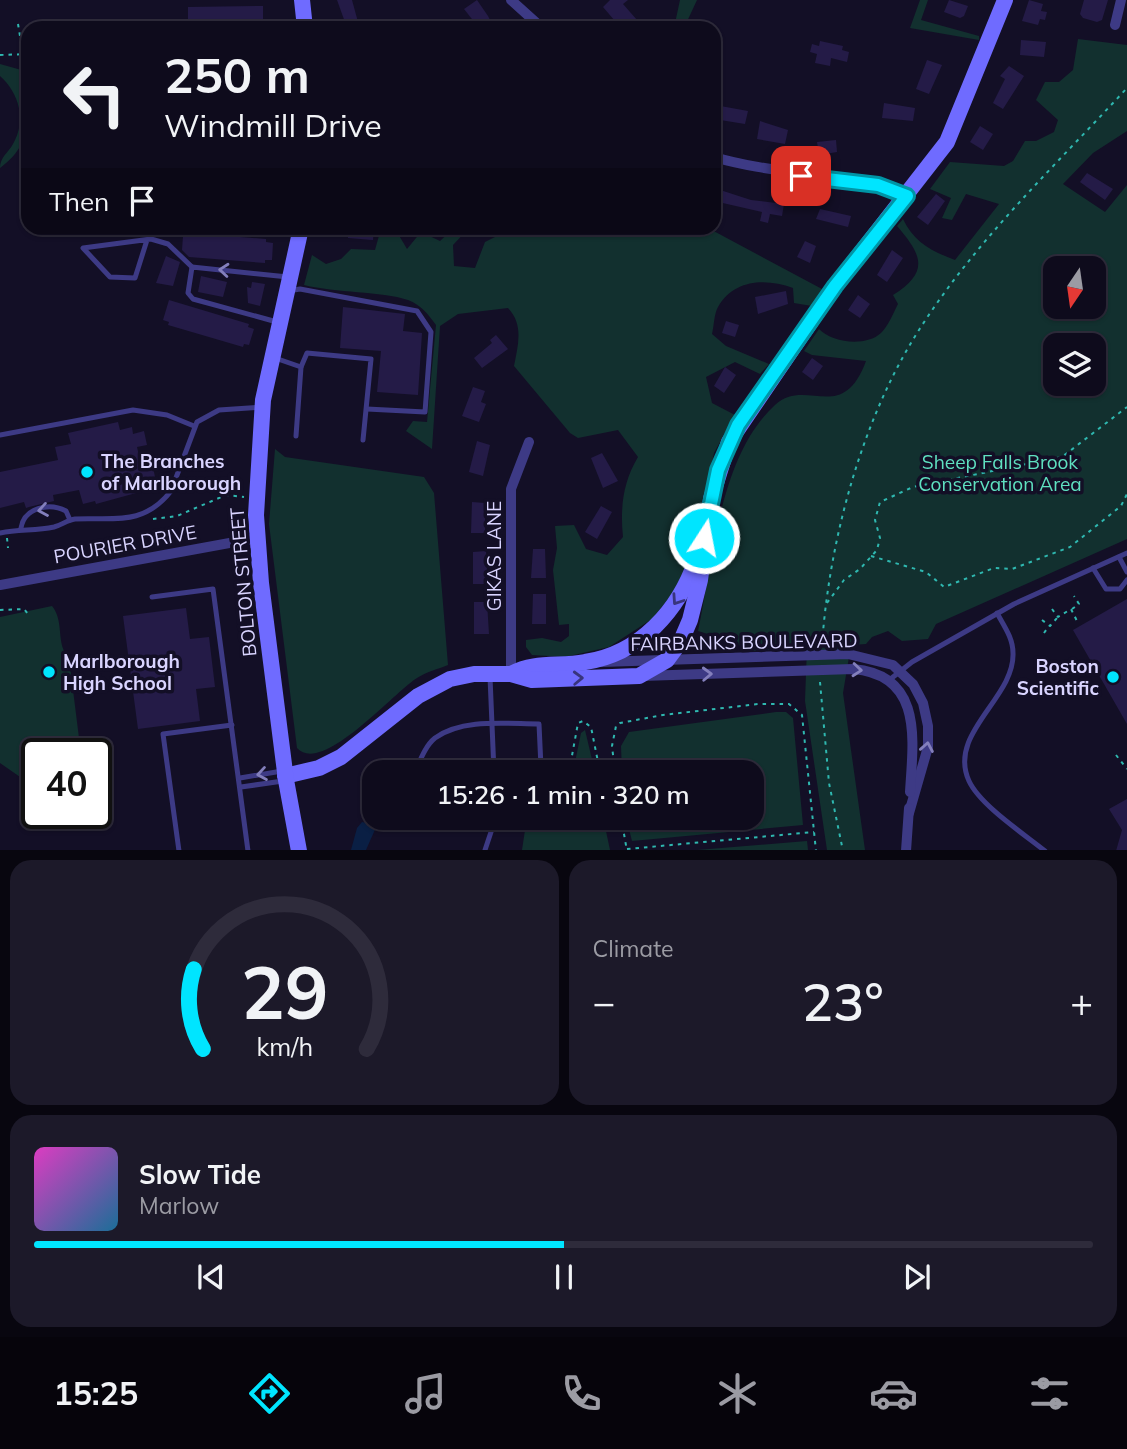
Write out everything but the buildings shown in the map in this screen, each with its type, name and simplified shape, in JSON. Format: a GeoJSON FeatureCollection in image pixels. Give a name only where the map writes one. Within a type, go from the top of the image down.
{"type":"FeatureCollection","features":[{"type":"Feature","properties":{"kind":"street"},"geometry":{"type":"LineString","coordinates":[[302,0],[304,21]]}},
{"type":"Feature","properties":{"kind":"street"},"geometry":{"type":"LineString","coordinates":[[512,0],[534,21]]}},
{"type":"Feature","properties":{"kind":"street"},"geometry":{"type":"LineString","coordinates":[[285,775],[318,768],[341,757],[439,684],[462,676],[511,674],[531,680],[639,676],[667,660],[681,642],[690,620],[700,580],[704,538],[718,470],[738,425],[835,286],[947,142],[1004,0]]}},
{"type":"Feature","properties":{"kind":"street"},"geometry":{"type":"LineString","coordinates":[[1115,26],[1121,0]]}},
{"type":"Feature","properties":{"kind":"street"},"geometry":{"type":"LineString","coordinates":[[721,159],[762,170],[878,185],[907,196]]}},
{"type":"Feature","properties":{"kind":"street","name":"BOLTON STREET"},"geometry":{"type":"LineString","coordinates":[[299,850],[285,775],[257,538],[262,407],[300,235]]}},
{"type":"Feature","properties":{"kind":"street","name":"GIKAS LANE"},"geometry":{"type":"LineString","coordinates":[[511,674],[511,489],[529,442]]}},
{"type":"Feature","properties":{"kind":"street","name":"POURIER DRIVE"},"geometry":{"type":"LineString","coordinates":[[0,585],[257,538]]}},
{"type":"Feature","properties":{"kind":"street"},"geometry":{"type":"LineString","coordinates":[[511,674],[527,665],[586,662],[621,650],[657,625],[685,587],[704,538]]}},
{"type":"Feature","properties":{"kind":"street","name":"FAIRBANKS BOULEVARD"},"geometry":{"type":"LineString","coordinates":[[586,662],[822,654],[866,657],[900,670]]}},
{"type":"Feature","properties":{"kind":"street","name":"FAIRBANKS BOULEVARD"},"geometry":{"type":"LineString","coordinates":[[639,676],[861,670],[888,681]]}},
{"type":"Feature","properties":{"kind":"street"},"geometry":{"type":"LineString","coordinates":[[900,670],[923,704],[929,737],[909,813]]}},
{"type":"Feature","properties":{"kind":"street"},"geometry":{"type":"LineString","coordinates":[[888,681],[908,706],[913,722],[906,850]]}},
{"type":"Feature","properties":{"kind":"lane"},"geometry":{"type":"LineString","coordinates":[[146,240],[135,278],[110,277],[83,248],[146,240],[168,244],[192,267],[380,302],[417,312],[431,332],[425,412],[367,409]]}},
{"type":"Feature","properties":{"kind":"lane"},"geometry":{"type":"LineString","coordinates":[[192,267],[188,291],[191,298],[280,323]]}},
{"type":"Feature","properties":{"kind":"lane"},"geometry":{"type":"LineString","coordinates":[[296,436],[301,367],[307,353],[371,359],[363,440]]}},
{"type":"Feature","properties":{"kind":"lane"},"geometry":{"type":"LineString","coordinates":[[272,357],[301,367]]}},
{"type":"Feature","properties":{"kind":"lane"},"geometry":{"type":"LineString","coordinates":[[0,533],[21,528],[31,531],[59,526],[70,520],[124,520],[144,513],[164,500],[175,483],[194,426],[207,413],[262,407]]}},
{"type":"Feature","properties":{"kind":"lane"},"geometry":{"type":"LineString","coordinates":[[0,435],[133,410],[167,415],[194,426]]}},
{"type":"Feature","properties":{"kind":"lane"},"geometry":{"type":"LineString","coordinates":[[21,528],[22,520],[29,512],[48,507],[66,511],[70,520]]}},
{"type":"Feature","properties":{"kind":"lane"},"geometry":{"type":"LineString","coordinates":[[888,681],[900,670],[997,613],[1127,553]]}},
{"type":"Feature","properties":{"kind":"lane"},"geometry":{"type":"LineString","coordinates":[[1119,557],[1127,572]]}},
{"type":"Feature","properties":{"kind":"lane"},"geometry":{"type":"LineString","coordinates":[[1093,568],[1106,589],[1120,589],[1127,580]]}},
{"type":"Feature","properties":{"kind":"lane"},"geometry":{"type":"LineString","coordinates":[[152,597],[213,589],[248,850]]}},
{"type":"Feature","properties":{"kind":"lane"},"geometry":{"type":"LineString","coordinates":[[997,613],[1010,636],[1013,653],[1011,668],[971,737],[966,752],[969,781],[982,799],[1045,850]]}},
{"type":"Feature","properties":{"kind":"lane"},"geometry":{"type":"LineString","coordinates":[[490,674],[493,760]]}},
{"type":"Feature","properties":{"kind":"lane"},"geometry":{"type":"LineString","coordinates":[[422,760],[434,739],[454,730],[491,723],[539,724],[541,760]]}},
{"type":"Feature","properties":{"kind":"lane"},"geometry":{"type":"LineString","coordinates":[[178,850],[163,734],[232,725]]}},
{"type":"Feature","properties":{"kind":"lane"},"geometry":{"type":"LineString","coordinates":[[240,778],[285,775]]}},
{"type":"Feature","properties":{"kind":"lane"},"geometry":{"type":"LineString","coordinates":[[241,787],[285,775]]}},
{"type":"Feature","properties":{"kind":"lane"},"geometry":{"type":"LineString","coordinates":[[485,850],[492,830]]}},
{"type":"Feature","properties":{"kind":"path"},"geometry":{"type":"LineString","coordinates":[[18,23],[20,36]]}},
{"type":"Feature","properties":{"kind":"path"},"geometry":{"type":"LineString","coordinates":[[0,55],[21,54]]}},
{"type":"Feature","properties":{"kind":"path"},"geometry":{"type":"LineString","coordinates":[[822,654],[825,606],[835,547],[854,477],[884,396],[914,339],[950,285],[996,229],[1127,88]]}},
{"type":"Feature","properties":{"kind":"path"},"geometry":{"type":"LineString","coordinates":[[825,606],[844,580],[860,569],[877,550],[880,538],[875,520],[880,502],[913,487],[1062,457],[1127,407]]}},
{"type":"Feature","properties":{"kind":"path"},"geometry":{"type":"LineString","coordinates":[[870,555],[926,572],[944,587],[994,568],[1012,569],[1070,547],[1121,506],[1127,494]]}},
{"type":"Feature","properties":{"kind":"path"},"geometry":{"type":"LineString","coordinates":[[150,517],[161,520],[177,516],[226,495],[245,497]]}},
{"type":"Feature","properties":{"kind":"path"},"geometry":{"type":"LineString","coordinates":[[1044,633],[1058,617],[1079,604],[1074,596]]}},
{"type":"Feature","properties":{"kind":"path"},"geometry":{"type":"LineString","coordinates":[[0,610],[24,609],[28,614]]}},
{"type":"Feature","properties":{"kind":"path"},"geometry":{"type":"LineString","coordinates":[[1052,610],[1058,617]]}},
{"type":"Feature","properties":{"kind":"path"},"geometry":{"type":"LineString","coordinates":[[1071,610],[1077,621]]}},
{"type":"Feature","properties":{"kind":"path"},"geometry":{"type":"LineString","coordinates":[[1042,620],[1050,626]]}},
{"type":"Feature","properties":{"kind":"path"},"geometry":{"type":"LineString","coordinates":[[821,670],[824,744],[843,850]]}},
{"type":"Feature","properties":{"kind":"path"},"geometry":{"type":"LineString","coordinates":[[614,760],[612,746],[616,726],[620,723],[677,713],[789,704],[802,715],[816,850]]}},
{"type":"Feature","properties":{"kind":"path"},"geometry":{"type":"LineString","coordinates":[[571,760],[578,723],[583,721],[591,727],[598,760]]}},
{"type":"Feature","properties":{"kind":"path"},"geometry":{"type":"LineString","coordinates":[[1115,755],[1127,769]]}},
{"type":"Feature","properties":{"kind":"path"},"geometry":{"type":"LineString","coordinates":[[623,830],[627,850],[814,832]]}},
{"type":"Feature","properties":{"kind":"green space"},"geometry":{"type":"Polygon","coordinates":[[[680,0],[697,0],[687,21],[676,21],[680,0]]]}},
{"type":"Feature","properties":{"kind":"green space"},"geometry":{"type":"Polygon","coordinates":[[[920,0],[928,0],[921,20],[979,36],[979,40],[910,28],[920,0]]]}},
{"type":"Feature","properties":{"kind":"green space","name":"Sheep Falls Brook Conservation Area"},"geometry":{"type":"Polygon","coordinates":[[[1078,39],[1127,45],[1127,131],[1093,153],[1063,184],[1105,212],[1127,185],[1127,539],[936,624],[928,639],[902,641],[888,631],[872,637],[866,644],[851,645],[843,693],[865,850],[827,850],[805,701],[807,647],[750,651],[731,641],[698,631],[714,542],[730,480],[741,452],[756,426],[775,405],[787,397],[799,395],[835,396],[846,391],[856,380],[866,361],[812,355],[804,351],[819,329],[825,334],[849,342],[867,340],[884,330],[898,304],[893,295],[905,287],[917,271],[917,255],[897,226],[903,219],[912,234],[924,245],[955,260],[999,204],[966,194],[952,220],[942,218],[951,198],[930,189],[950,162],[1004,166],[1013,161],[1025,141],[1036,141],[1054,132],[1058,120],[1036,100],[1045,82],[1059,82],[1073,70],[1078,39]]]}},
{"type":"Feature","properties":{"kind":"green space"},"geometry":{"type":"Polygon","coordinates":[[[0,64],[21,70],[21,145],[0,168],[17,135],[20,116],[12,90],[0,76],[0,64]]]}},
{"type":"Feature","properties":{"kind":"green space"},"geometry":{"type":"Polygon","coordinates":[[[379,235],[399,235],[407,249],[419,235],[427,235],[440,241],[446,235],[462,235],[453,245],[454,266],[475,268],[485,242],[499,235],[721,235],[822,289],[812,306],[794,303],[793,288],[772,283],[751,283],[733,291],[718,307],[712,334],[726,346],[769,364],[760,374],[735,362],[706,377],[712,403],[735,415],[714,453],[693,554],[673,593],[652,619],[609,647],[565,657],[532,655],[526,647],[526,640],[542,638],[561,642],[569,636],[569,624],[559,625],[553,570],[557,548],[555,526],[574,525],[586,549],[607,555],[623,537],[624,496],[638,457],[618,430],[578,438],[570,433],[514,366],[518,328],[508,308],[458,314],[440,326],[432,449],[406,431],[413,421],[427,422],[436,325],[430,317],[417,304],[397,297],[304,285],[312,255],[326,264],[341,259],[351,249],[375,250],[379,235]]]}},
{"type":"Feature","properties":{"kind":"green space"},"geometry":{"type":"Polygon","coordinates":[[[275,449],[285,457],[424,477],[434,493],[448,665],[417,678],[340,742],[323,751],[308,754],[297,748],[269,524],[275,449]]]}},
{"type":"Feature","properties":{"kind":"green space"},"geometry":{"type":"Polygon","coordinates":[[[52,606],[58,619],[62,646],[69,658],[79,738],[21,738],[21,778],[0,763],[0,617],[52,606]]]}},
{"type":"Feature","properties":{"kind":"green space"},"geometry":{"type":"Polygon","coordinates":[[[786,712],[793,718],[803,825],[764,829],[764,760],[622,760],[621,746],[629,732],[786,712]]]}},
{"type":"Feature","properties":{"kind":"green space"},"geometry":{"type":"Polygon","coordinates":[[[585,730],[592,760],[575,760],[581,733],[585,730]]]}},
{"type":"Feature","properties":{"kind":"green space"},"geometry":{"type":"Polygon","coordinates":[[[525,830],[606,830],[610,850],[522,850],[525,830]]]}},
{"type":"Feature","properties":{"kind":"green space"},"geometry":{"type":"Polygon","coordinates":[[[629,830],[750,830],[632,841],[629,830]]]}},
{"type":"Feature","properties":{"kind":"green space"},"geometry":{"type":"Polygon","coordinates":[[[807,841],[808,850],[697,850],[807,841]]]}},
{"type":"Feature","properties":{"kind":"water"},"geometry":{"type":"Polygon","coordinates":[[[362,822],[362,830],[375,830],[366,850],[351,850],[357,828],[362,822]]]}},
{"type":"Feature","properties":{"kind":"place","name":"The Branches of Marlborough"},"geometry":{"type":"Point","coordinates":[87,472]}},
{"type":"Feature","properties":{"kind":"place","name":"Marlborough High School"},"geometry":{"type":"Point","coordinates":[49,672]}},
{"type":"Feature","properties":{"kind":"place","name":"Boston Scientific"},"geometry":{"type":"Point","coordinates":[1113,677]}},
{"type":"Feature","properties":{"kind":"route"},"geometry":{"type":"LineString","coordinates":[[704,538],[718,470],[738,425],[835,286],[907,196],[878,185],[850,179],[801,176]]}}]}
